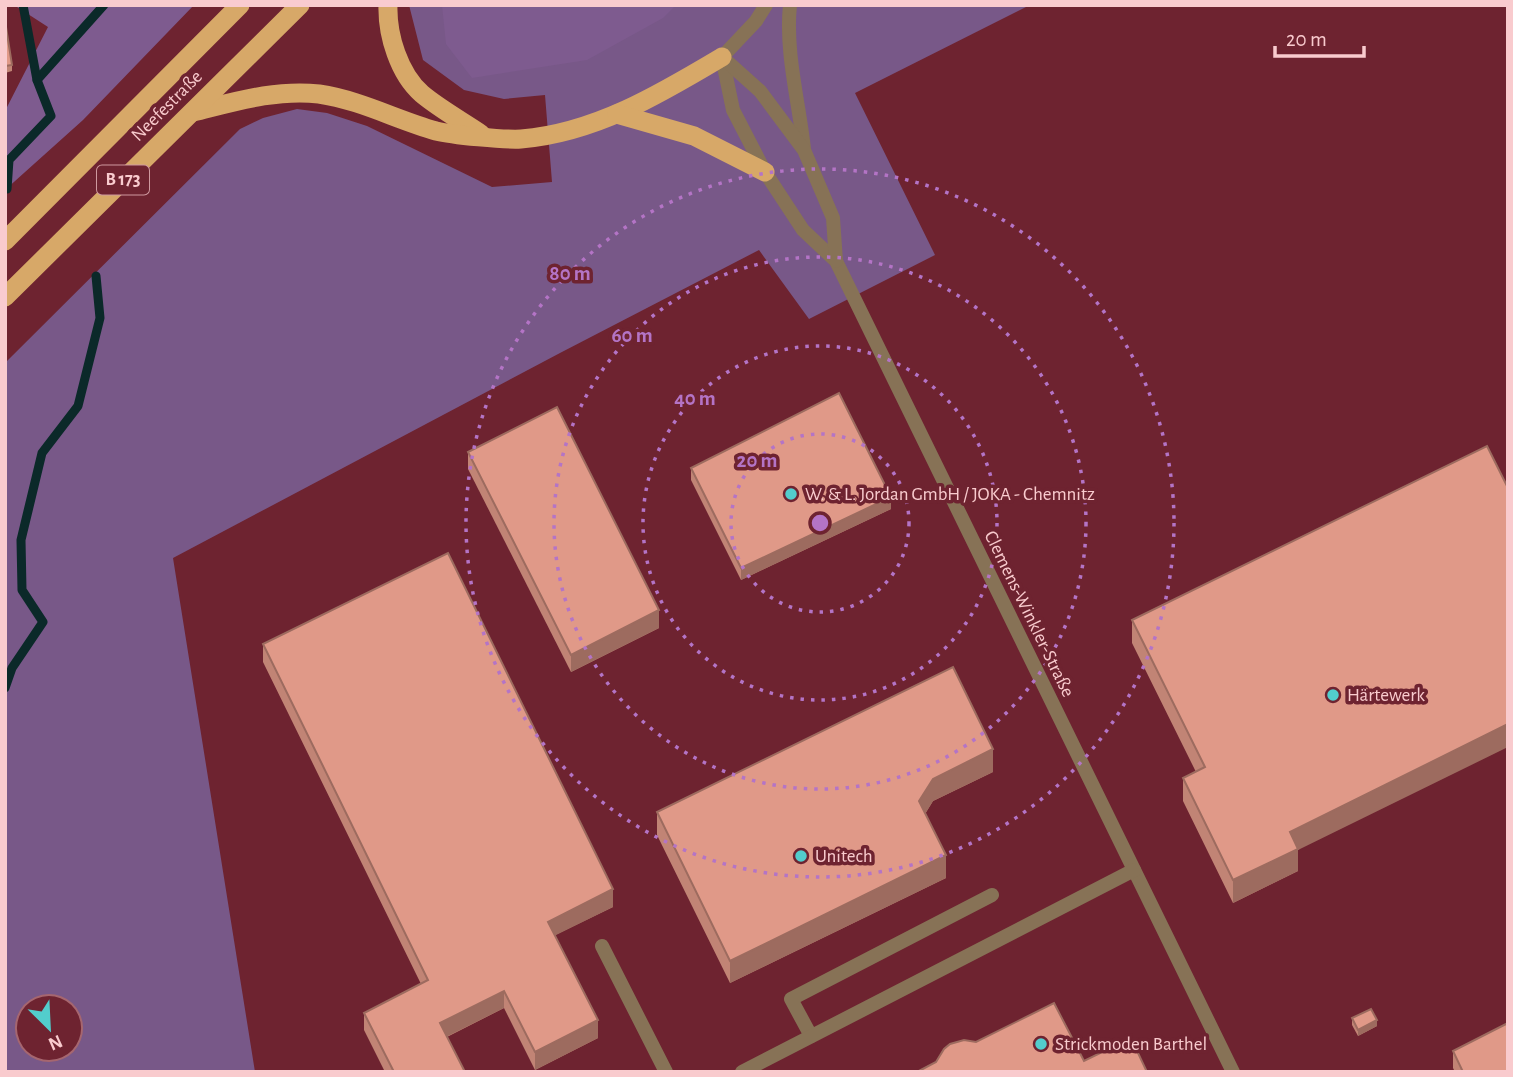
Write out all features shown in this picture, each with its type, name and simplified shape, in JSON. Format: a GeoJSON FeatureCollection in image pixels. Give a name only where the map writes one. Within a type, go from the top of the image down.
{"type":"FeatureCollection","features":[{"type":"Feature","properties":{"kind":"highway","name":"Neefestraße"},"geometry":{"type":"LineString","coordinates":[[5,241],[240,5]]}},
{"type":"Feature","properties":{"kind":"highway","name":"Neefestraße"},"geometry":{"type":"LineString","coordinates":[[5,297],[300,5]]}},
{"type":"Feature","properties":{"kind":"highway"},"geometry":{"type":"LineString","coordinates":[[388,5],[393,45],[404,70],[415,86],[421,93],[485,136]]}},
{"type":"Feature","properties":{"kind":"highway"},"geometry":{"type":"LineString","coordinates":[[193,112],[265,96],[320,94],[356,102],[438,132],[519,139],[556,135],[584,128],[675,86],[722,57]]}},
{"type":"Feature","properties":{"kind":"highway"},"geometry":{"type":"LineString","coordinates":[[617,114],[694,136],[765,172]]}},
{"type":"Feature","properties":{"kind":"street"},"geometry":{"type":"LineString","coordinates":[[722,57],[756,21],[766,5]]}},
{"type":"Feature","properties":{"kind":"street","name":"Clemens-Winkler-Straße"},"geometry":{"type":"LineString","coordinates":[[790,5],[791,69],[799,104],[804,150]]}},
{"type":"Feature","properties":{"kind":"street","name":"Clemens-Winkler-Straße"},"geometry":{"type":"LineString","coordinates":[[722,57],[761,90],[804,150],[833,218],[836,261]]}},
{"type":"Feature","properties":{"kind":"street","name":"Clemens-Winkler-Straße"},"geometry":{"type":"LineString","coordinates":[[722,57],[733,110],[765,172],[803,230],[836,261],[1233,1072]]}},
{"type":"Feature","properties":{"kind":"street"},"geometry":{"type":"LineString","coordinates":[[742,1072],[1134,870]]}},
{"type":"Feature","properties":{"kind":"street"},"geometry":{"type":"LineString","coordinates":[[811,1036],[791,999],[992,895]]}},
{"type":"Feature","properties":{"kind":"street"},"geometry":{"type":"LineString","coordinates":[[602,946],[666,1072]]}},
{"type":"Feature","properties":{"kind":"shaded area"},"geometry":{"type":"Polygon","coordinates":[[[14,5],[194,5],[83,120],[5,190],[5,111],[48,27],[14,5]]]}},
{"type":"Feature","properties":{"kind":"shaded area"},"geometry":{"type":"Polygon","coordinates":[[[409,5],[1030,5],[855,93],[935,255],[809,319],[759,250],[173,558],[255,1072],[5,1072],[5,363],[240,129],[263,118],[297,109],[327,113],[367,126],[492,187],[552,182],[545,95],[504,99],[464,90],[423,60],[409,5]]]}},
{"type":"Feature","properties":{"kind":"shaded area"},"geometry":{"type":"Polygon","coordinates":[[[442,5],[676,5],[663,18],[587,60],[472,78],[446,44],[442,5]]]}},
{"type":"Feature","properties":{"kind":"building"},"geometry":{"type":"Polygon","coordinates":[[[5,27],[12,65],[5,66],[5,27]]]}},
{"type":"Feature","properties":{"kind":"building","name":"W. & L. Jordan GmbH / JOKA - Chemnitz"},"geometry":{"type":"Polygon","coordinates":[[[839,393],[891,497],[741,568],[691,468],[839,393]]]}},
{"type":"Feature","properties":{"kind":"building"},"geometry":{"type":"Polygon","coordinates":[[[557,407],[659,610],[571,655],[468,452],[557,407]]]}},
{"type":"Feature","properties":{"kind":"building","name":"Härtewerk"},"geometry":{"type":"Polygon","coordinates":[[[1487,446],[1508,488],[1508,724],[1290,832],[1298,849],[1233,880],[1183,778],[1205,767],[1132,620],[1487,446]]]}},
{"type":"Feature","properties":{"kind":"building"},"geometry":{"type":"Polygon","coordinates":[[[448,553],[613,889],[548,922],[598,1020],[535,1052],[504,991],[440,1023],[465,1072],[394,1072],[364,1013],[428,980],[263,644],[448,553]]]}},
{"type":"Feature","properties":{"kind":"building","name":"Unitech"},"geometry":{"type":"Polygon","coordinates":[[[953,667],[993,749],[933,779],[919,801],[946,855],[730,961],[657,812],[953,667]]]}},
{"type":"Feature","properties":{"kind":"building"},"geometry":{"type":"Polygon","coordinates":[[[1054,1003],[1084,1061],[1131,1038],[1147,1072],[917,1072],[936,1062],[950,1044],[964,1040],[976,1042],[1054,1003]]]}},
{"type":"Feature","properties":{"kind":"building"},"geometry":{"type":"Polygon","coordinates":[[[1371,1009],[1377,1020],[1358,1030],[1352,1018],[1371,1009]]]}},
{"type":"Feature","properties":{"kind":"building"},"geometry":{"type":"Polygon","coordinates":[[[1508,1023],[1508,1072],[1463,1072],[1453,1051],[1508,1023]]]}},
{"type":"Feature","properties":{"kind":"waterway"},"geometry":{"type":"LineString","coordinates":[[7,189],[9,160],[51,116],[37,80],[23,5]]}},
{"type":"Feature","properties":{"kind":"waterway"},"geometry":{"type":"LineString","coordinates":[[37,80],[104,5]]}},
{"type":"Feature","properties":{"kind":"waterway"},"geometry":{"type":"LineString","coordinates":[[5,688],[12,668],[43,622],[22,590],[21,540],[42,453],[78,406],[100,318],[96,276]]}},
{"type":"Feature","properties":{"kind":"place","name":"W. & L. Jordan GmbH / JOKA - Chemnitz"},"geometry":{"type":"Point","coordinates":[791,494]}},
{"type":"Feature","properties":{"kind":"place","name":"Härtewerk"},"geometry":{"type":"Point","coordinates":[1333,695]}},
{"type":"Feature","properties":{"kind":"place","name":"Unitech"},"geometry":{"type":"Point","coordinates":[801,856]}},
{"type":"Feature","properties":{"kind":"place","name":"Strickmoden Barthel"},"geometry":{"type":"Point","coordinates":[1041,1044]}}]}
